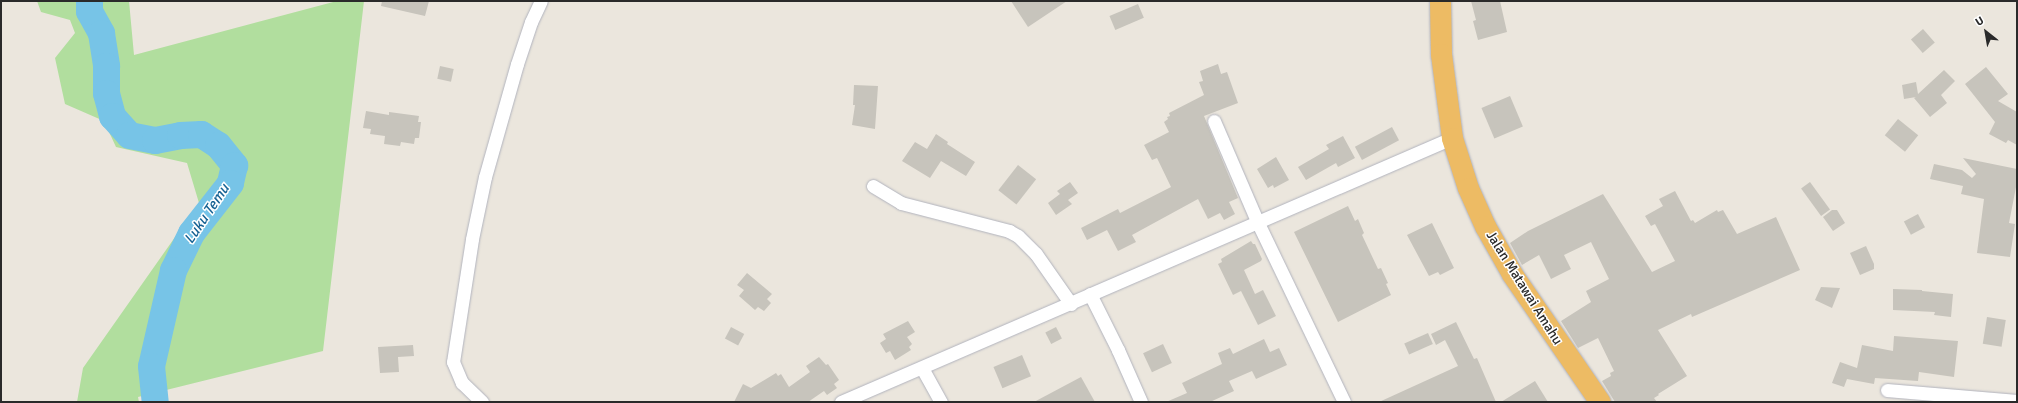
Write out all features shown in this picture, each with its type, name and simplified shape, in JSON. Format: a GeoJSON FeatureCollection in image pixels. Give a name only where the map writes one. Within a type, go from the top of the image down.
{"type":"FeatureCollection","features":[{"type":"Feature","properties":{"kind":"highway","name":"Jalan Matawai Amahu"},"geometry":{"type":"LineString","coordinates":[[1440,1],[1441,54],[1452,138],[1458,163],[1485,226],[1512,274],[1600,402]]}},
{"type":"Feature","properties":{"kind":"street"},"geometry":{"type":"LineString","coordinates":[[482,402],[462,384],[453,362],[472,239],[485,177],[517,64],[531,22],[541,1]]}},
{"type":"Feature","properties":{"kind":"street"},"geometry":{"type":"LineString","coordinates":[[1214,121],[1257,221],[1344,402]]}},
{"type":"Feature","properties":{"kind":"street"},"geometry":{"type":"LineString","coordinates":[[841,402],[1071,304],[1090,294],[1257,221],[1452,138]]}},
{"type":"Feature","properties":{"kind":"street"},"geometry":{"type":"LineString","coordinates":[[873,186],[901,203],[1010,231],[1018,236],[1036,254],[1071,304]]}},
{"type":"Feature","properties":{"kind":"street"},"geometry":{"type":"LineString","coordinates":[[1090,294],[1118,350],[1141,402]]}},
{"type":"Feature","properties":{"kind":"street"},"geometry":{"type":"LineString","coordinates":[[922,368],[941,402]]}},
{"type":"Feature","properties":{"kind":"street"},"geometry":{"type":"LineString","coordinates":[[1887,390],[2017,401]]}},
{"type":"Feature","properties":{"kind":"green space"},"geometry":{"type":"Polygon","coordinates":[[[37,1],[129,1],[134,55],[337,1],[364,1],[323,351],[138,397],[139,402],[77,402],[83,368],[199,203],[187,163],[116,147],[104,121],[65,104],[55,58],[75,33],[70,20],[41,12],[37,1]]]}},
{"type":"Feature","properties":{"kind":"building"},"geometry":{"type":"Polygon","coordinates":[[[382,1],[429,1],[425,16],[381,6],[382,1]]]}},
{"type":"Feature","properties":{"kind":"building"},"geometry":{"type":"Polygon","coordinates":[[[1011,1],[1067,1],[1028,27],[1011,1]]]}},
{"type":"Feature","properties":{"kind":"building"},"geometry":{"type":"Polygon","coordinates":[[[1471,1],[1500,1],[1507,32],[1478,40],[1473,21],[1476,20],[1471,1]]]}},
{"type":"Feature","properties":{"kind":"building"},"geometry":{"type":"Polygon","coordinates":[[[1138,4],[1144,18],[1115,30],[1109,16],[1138,4]]]}},
{"type":"Feature","properties":{"kind":"building"},"geometry":{"type":"Polygon","coordinates":[[[1923,29],[1935,43],[1923,53],[1911,39],[1923,29]]]}},
{"type":"Feature","properties":{"kind":"building"},"geometry":{"type":"Polygon","coordinates":[[[1218,64],[1221,74],[1227,72],[1238,103],[1204,116],[1238,198],[1229,202],[1235,214],[1224,220],[1220,213],[1208,219],[1198,199],[1132,235],[1136,242],[1118,251],[1107,230],[1087,240],[1081,228],[1118,209],[1120,213],[1171,187],[1157,158],[1152,160],[1144,145],[1169,132],[1164,122],[1168,119],[1167,117],[1170,116],[1169,113],[1204,95],[1199,82],[1203,81],[1200,71],[1218,64]]]}},
{"type":"Feature","properties":{"kind":"building"},"geometry":{"type":"Polygon","coordinates":[[[440,66],[454,69],[451,82],[437,79],[440,66]]]}},
{"type":"Feature","properties":{"kind":"building"},"geometry":{"type":"Polygon","coordinates":[[[1986,67],[2008,94],[1998,101],[2017,112],[2017,145],[2008,140],[2006,143],[1989,134],[1995,122],[1965,84],[1986,67]]]}},
{"type":"Feature","properties":{"kind":"building"},"geometry":{"type":"Polygon","coordinates":[[[1944,70],[1955,81],[1941,95],[1947,103],[1930,117],[1914,98],[1916,97],[1904,99],[1902,85],[1916,82],[1918,94],[1944,70]]]}},
{"type":"Feature","properties":{"kind":"building"},"geometry":{"type":"Polygon","coordinates":[[[854,85],[878,86],[875,129],[852,125],[855,105],[853,105],[854,85]]]}},
{"type":"Feature","properties":{"kind":"building"},"geometry":{"type":"Polygon","coordinates":[[[1510,96],[1523,126],[1494,138],[1481,108],[1510,96]]]}},
{"type":"Feature","properties":{"kind":"building"},"geometry":{"type":"Polygon","coordinates":[[[366,111],[389,115],[389,112],[419,116],[418,122],[421,122],[419,138],[415,138],[414,144],[401,142],[400,146],[384,144],[385,136],[370,134],[371,129],[363,128],[366,111]]]}},
{"type":"Feature","properties":{"kind":"building"},"geometry":{"type":"Polygon","coordinates":[[[1898,119],[1918,135],[1905,152],[1885,135],[1898,119]]]}},
{"type":"Feature","properties":{"kind":"building"},"geometry":{"type":"Polygon","coordinates":[[[1392,127],[1399,140],[1362,160],[1355,147],[1392,127]]]}},
{"type":"Feature","properties":{"kind":"building"},"geometry":{"type":"Polygon","coordinates":[[[936,134],[948,142],[947,144],[975,162],[966,176],[941,161],[930,178],[902,161],[915,142],[927,149],[936,134]]]}},
{"type":"Feature","properties":{"kind":"building"},"geometry":{"type":"Polygon","coordinates":[[[1343,136],[1355,158],[1338,167],[1336,163],[1306,180],[1298,167],[1329,149],[1326,145],[1343,136]]]}},
{"type":"Feature","properties":{"kind":"building"},"geometry":{"type":"Polygon","coordinates":[[[1276,157],[1289,180],[1274,188],[1273,185],[1268,188],[1257,169],[1276,157]]]}},
{"type":"Feature","properties":{"kind":"building"},"geometry":{"type":"Polygon","coordinates":[[[1963,158],[2017,169],[2017,182],[2009,223],[2015,224],[2010,257],[1977,253],[1984,199],[1961,194],[1963,186],[1930,179],[1934,164],[1962,170],[1972,178],[1976,174],[1963,158]]]}},
{"type":"Feature","properties":{"kind":"building"},"geometry":{"type":"Polygon","coordinates":[[[1018,165],[1036,179],[1016,204],[998,190],[1018,165]]]}},
{"type":"Feature","properties":{"kind":"building"},"geometry":{"type":"Polygon","coordinates":[[[1070,182],[1078,193],[1068,200],[1072,204],[1056,215],[1048,203],[1060,194],[1057,191],[1070,182]]]}},
{"type":"Feature","properties":{"kind":"building"},"geometry":{"type":"Polygon","coordinates":[[[1810,182],[1830,210],[1821,216],[1801,188],[1810,182]]]}},
{"type":"Feature","properties":{"kind":"building"},"geometry":{"type":"Polygon","coordinates":[[[1675,191],[1691,221],[1693,220],[1695,223],[1717,210],[1718,212],[1723,210],[1737,234],[1776,217],[1800,270],[1692,317],[1691,314],[1658,330],[1687,376],[1658,394],[1659,395],[1654,398],[1657,402],[1615,402],[1602,381],[1611,376],[1610,373],[1614,371],[1598,338],[1578,348],[1561,321],[1591,302],[1586,291],[1609,279],[1591,242],[1564,255],[1571,269],[1551,279],[1539,255],[1522,265],[1510,243],[1528,231],[1603,194],[1652,272],[1675,261],[1655,224],[1651,226],[1645,216],[1663,206],[1659,199],[1675,191]]]}},
{"type":"Feature","properties":{"kind":"building"},"geometry":{"type":"Polygon","coordinates":[[[1348,206],[1355,221],[1358,219],[1364,233],[1362,235],[1378,269],[1381,268],[1388,283],[1386,284],[1391,295],[1338,322],[1294,232],[1348,206]]]}},
{"type":"Feature","properties":{"kind":"building"},"geometry":{"type":"Polygon","coordinates":[[[1832,210],[1837,210],[1845,223],[1833,231],[1823,217],[1832,210]]]}},
{"type":"Feature","properties":{"kind":"building"},"geometry":{"type":"Polygon","coordinates":[[[1918,214],[1925,227],[1911,235],[1904,222],[1918,214]]]}},
{"type":"Feature","properties":{"kind":"building"},"geometry":{"type":"Polygon","coordinates":[[[1432,223],[1454,268],[1440,275],[1438,272],[1429,276],[1407,235],[1432,223]]]}},
{"type":"Feature","properties":{"kind":"building"},"geometry":{"type":"Polygon","coordinates":[[[1251,241],[1255,244],[1262,259],[1244,270],[1255,294],[1263,290],[1276,316],[1258,325],[1241,291],[1233,295],[1218,264],[1222,262],[1221,259],[1251,241]]]}},
{"type":"Feature","properties":{"kind":"building"},"geometry":{"type":"Polygon","coordinates":[[[1866,246],[1874,264],[1874,269],[1860,275],[1850,253],[1866,246]]]}},
{"type":"Feature","properties":{"kind":"building"},"geometry":{"type":"Polygon","coordinates":[[[747,273],[772,294],[767,299],[771,303],[764,311],[758,307],[755,310],[739,296],[744,290],[737,285],[747,273]]]}},
{"type":"Feature","properties":{"kind":"building"},"geometry":{"type":"Polygon","coordinates":[[[1821,287],[1840,288],[1832,308],[1815,300],[1821,287]]]}},
{"type":"Feature","properties":{"kind":"building"},"geometry":{"type":"Polygon","coordinates":[[[1893,289],[1922,290],[1953,294],[1951,317],[1934,315],[1935,312],[1893,310],[1893,289]]]}},
{"type":"Feature","properties":{"kind":"building"},"geometry":{"type":"Polygon","coordinates":[[[1987,317],[2006,320],[2002,347],[1983,344],[1987,317]]]}},
{"type":"Feature","properties":{"kind":"building"},"geometry":{"type":"Polygon","coordinates":[[[908,321],[915,332],[907,337],[912,344],[909,347],[911,350],[895,360],[890,351],[886,353],[880,343],[886,339],[883,334],[908,321]]]}},
{"type":"Feature","properties":{"kind":"building"},"geometry":{"type":"Polygon","coordinates":[[[1456,322],[1474,359],[1477,358],[1496,402],[1379,402],[1458,366],[1445,340],[1436,345],[1431,334],[1456,322]]]}},
{"type":"Feature","properties":{"kind":"building"},"geometry":{"type":"Polygon","coordinates":[[[731,327],[744,334],[738,346],[725,338],[731,327]]]}},
{"type":"Feature","properties":{"kind":"building"},"geometry":{"type":"Polygon","coordinates":[[[1056,327],[1062,339],[1051,344],[1045,332],[1056,327]]]}},
{"type":"Feature","properties":{"kind":"building"},"geometry":{"type":"Polygon","coordinates":[[[1428,333],[1433,344],[1409,355],[1404,344],[1428,333]]]}},
{"type":"Feature","properties":{"kind":"building"},"geometry":{"type":"Polygon","coordinates":[[[1894,336],[1958,341],[1954,377],[1919,372],[1918,381],[1875,378],[1874,384],[1847,379],[1844,387],[1832,383],[1840,362],[1857,368],[1862,345],[1893,351],[1894,336]]]}},
{"type":"Feature","properties":{"kind":"building"},"geometry":{"type":"Polygon","coordinates":[[[1264,339],[1270,352],[1279,348],[1287,365],[1256,379],[1252,371],[1229,381],[1234,391],[1210,402],[1166,402],[1187,393],[1182,383],[1222,364],[1218,353],[1230,348],[1233,354],[1264,339]]]}},
{"type":"Feature","properties":{"kind":"building"},"geometry":{"type":"Polygon","coordinates":[[[1163,344],[1172,363],[1152,372],[1143,353],[1163,344]]]}},
{"type":"Feature","properties":{"kind":"building"},"geometry":{"type":"Polygon","coordinates":[[[413,345],[414,356],[398,357],[399,372],[380,373],[378,347],[413,345]]]}},
{"type":"Feature","properties":{"kind":"building"},"geometry":{"type":"Polygon","coordinates":[[[1022,355],[1031,376],[1002,388],[993,367],[1022,355]]]}},
{"type":"Feature","properties":{"kind":"building"},"geometry":{"type":"Polygon","coordinates":[[[819,357],[826,365],[828,364],[839,380],[834,384],[837,388],[827,395],[824,391],[808,402],[734,402],[743,384],[751,388],[776,373],[778,376],[781,374],[789,387],[810,372],[806,366],[819,357]]]}},
{"type":"Feature","properties":{"kind":"building"},"geometry":{"type":"Polygon","coordinates":[[[1081,377],[1095,402],[1034,402],[1081,377]]]}},
{"type":"Feature","properties":{"kind":"building"},"geometry":{"type":"Polygon","coordinates":[[[1535,381],[1548,402],[1501,402],[1535,381]]]}},
{"type":"Feature","properties":{"kind":"waterway","name":"Luku Temu"},"geometry":{"type":"LineString","coordinates":[[89,1],[89,11],[101,33],[106,66],[106,93],[112,116],[129,135],[155,140],[180,135],[201,134],[218,145],[234,165],[230,183],[191,233],[173,270],[151,366],[155,402]]}}]}
